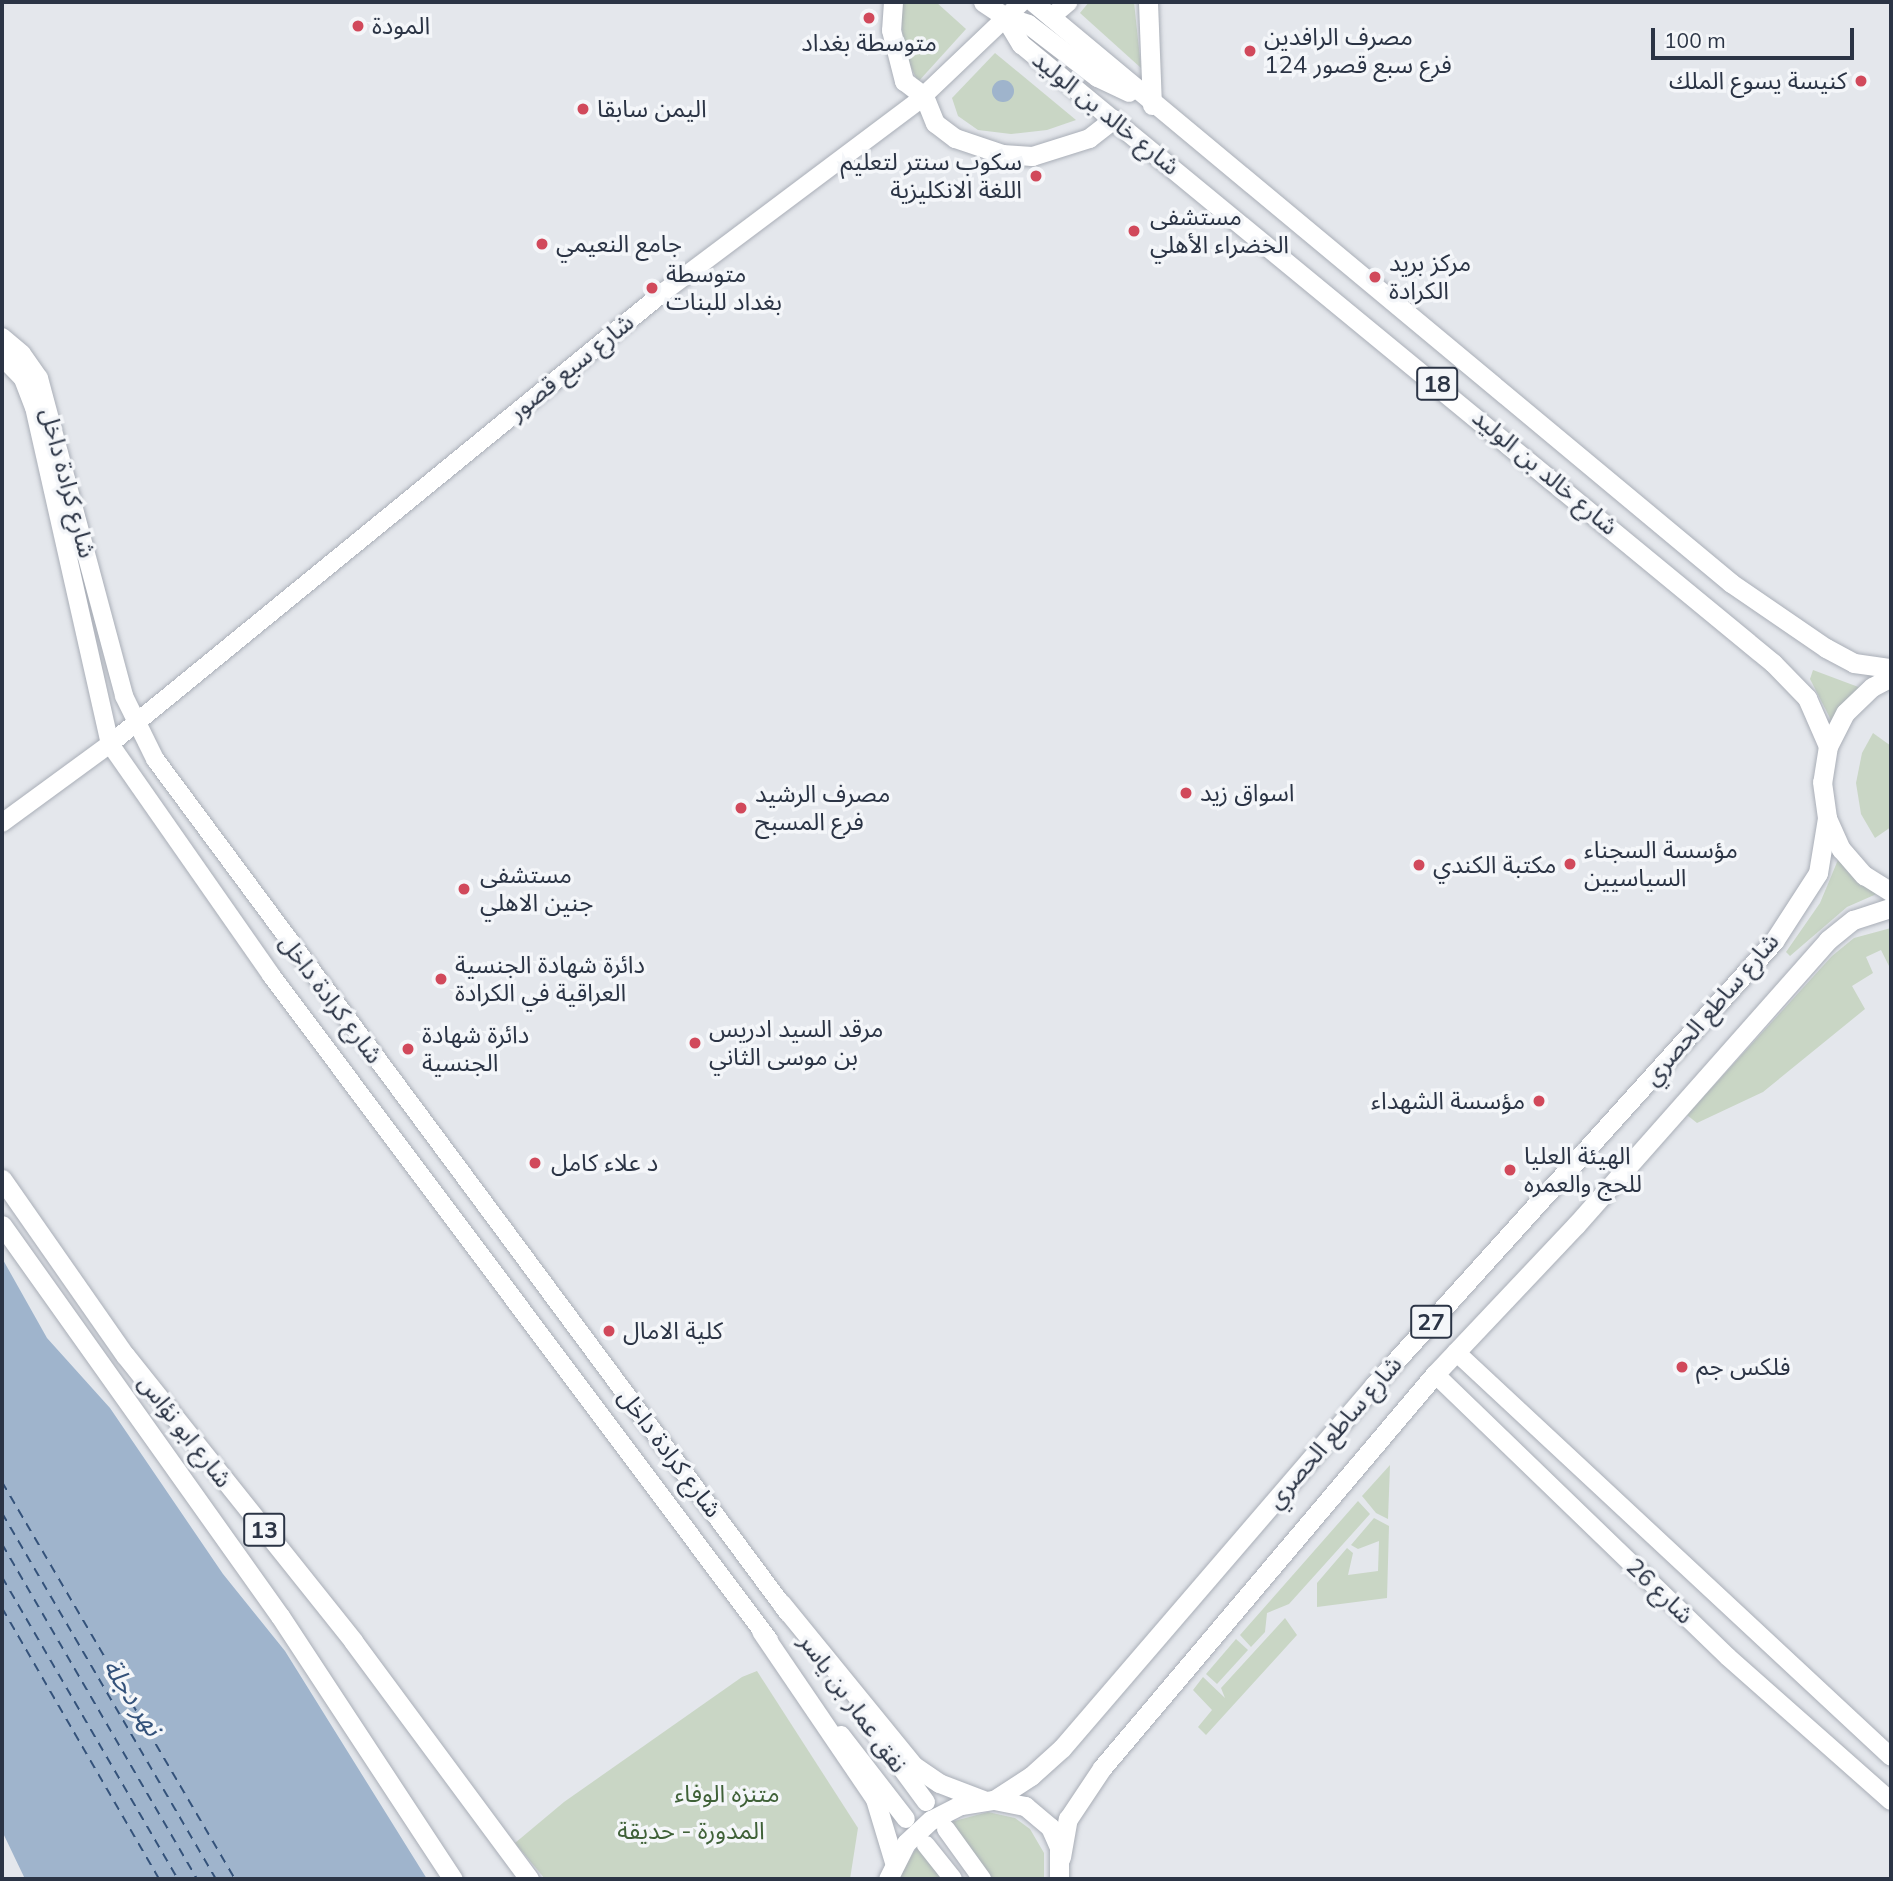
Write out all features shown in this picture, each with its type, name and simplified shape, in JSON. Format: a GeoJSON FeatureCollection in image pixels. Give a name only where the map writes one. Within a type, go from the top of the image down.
{"type":"FeatureCollection","features":[{"type":"Feature","properties":{"kind":"main road"},"geometry":{"type":"LineString","coordinates":[[893,2],[895,56],[905,82],[925,96],[935,123],[956,138],[1002,154],[1032,156],[1062,150],[1089,138],[1113,119]]}},
{"type":"Feature","properties":{"kind":"main road","name":"شارع خالد بن الوليد"},"geometry":{"type":"LineString","coordinates":[[983,2],[1010,7],[1021,44],[1773,663],[1807,698],[1828,746]]}},
{"type":"Feature","properties":{"kind":"main road","name":"شارع خالد بن الوليد"},"geometry":{"type":"LineString","coordinates":[[1033,2],[1148,101],[1731,583],[1826,649],[1854,663],[1891,668]]}},
{"type":"Feature","properties":{"kind":"main road"},"geometry":{"type":"LineString","coordinates":[[1010,7],[1051,17],[1069,2]]}},
{"type":"Feature","properties":{"kind":"main road"},"geometry":{"type":"LineString","coordinates":[[1010,7],[1097,77],[1148,101],[1148,2]]}},
{"type":"Feature","properties":{"kind":"main road","name":"شارع سبع قصور"},"geometry":{"type":"LineString","coordinates":[[2,823],[110,744],[665,291],[925,96],[1010,7]]}},
{"type":"Feature","properties":{"kind":"main road"},"geometry":{"type":"LineString","coordinates":[[1044,62],[1039,47],[1054,44]]}},
{"type":"Feature","properties":{"kind":"main road","name":"شارع كرادة داخل"},"geometry":{"type":"LineString","coordinates":[[2,337],[22,354],[39,378],[124,696],[138,719],[155,760],[781,1603]]}},
{"type":"Feature","properties":{"kind":"main road","name":"شارع كرادة داخل"},"geometry":{"type":"LineString","coordinates":[[2,357],[23,379],[34,407],[110,744],[271,975],[761,1631]]}},
{"type":"Feature","properties":{"kind":"main road"},"geometry":{"type":"LineString","coordinates":[[1891,677],[1872,687],[1845,713],[1828,746],[1822,782],[1827,818],[1841,849],[1864,875],[1891,892]]}},
{"type":"Feature","properties":{"kind":"main road","name":"شارع ساطع الحصري"},"geometry":{"type":"LineString","coordinates":[[891,1871],[931,1820],[988,1800],[1031,1776],[1062,1748],[1374,1385],[1774,941],[1818,873],[1827,818]]}},
{"type":"Feature","properties":{"kind":"main road","name":"شارع ساطع الحصري"},"geometry":{"type":"LineString","coordinates":[[1059,1879],[1068,1819],[1102,1768],[1435,1374],[1576,1225],[1828,940],[1853,920],[1891,908]]}},
{"type":"Feature","properties":{"kind":"main road","name":"شارع ابو نؤاس"},"geometry":{"type":"LineString","coordinates":[[2,1179],[125,1355],[352,1642],[529,1879]]}},
{"type":"Feature","properties":{"kind":"main road","name":"شارع ابو نؤاس"},"geometry":{"type":"LineString","coordinates":[[2,1225],[280,1616],[453,1879]]}},
{"type":"Feature","properties":{"kind":"main road","name":"شارع 26"},"geometry":{"type":"LineString","coordinates":[[1456,1352],[1891,1757]]}},
{"type":"Feature","properties":{"kind":"main road","name":"شارع 26"},"geometry":{"type":"LineString","coordinates":[[1435,1374],[1728,1657],[1891,1801]]}},
{"type":"Feature","properties":{"kind":"main road"},"geometry":{"type":"LineString","coordinates":[[781,1603],[914,1766],[939,1783],[988,1800],[1025,1806],[1043,1819],[1055,1836],[1061,1857]]}},
{"type":"Feature","properties":{"kind":"main road","name":"نفق عمار بن ياسر"},"geometry":{"type":"LineString","coordinates":[[781,1603],[926,1802]]}},
{"type":"Feature","properties":{"kind":"main road"},"geometry":{"type":"LineString","coordinates":[[761,1631],[875,1799],[891,1871]]}},
{"type":"Feature","properties":{"kind":"main road","name":"نفق عمار بن ياسر"},"geometry":{"type":"LineString","coordinates":[[761,1631],[906,1819]]}},
{"type":"Feature","properties":{"kind":"main road"},"geometry":{"type":"LineString","coordinates":[[946,1829],[982,1879]]}},
{"type":"Feature","properties":{"kind":"main road"},"geometry":{"type":"LineString","coordinates":[[926,1845],[953,1879]]}},
{"type":"Feature","properties":{"kind":"green space"},"geometry":{"type":"Polygon","coordinates":[[[900,2],[936,2],[966,29],[918,82],[904,52],[900,2]]]}},
{"type":"Feature","properties":{"kind":"green space"},"geometry":{"type":"Polygon","coordinates":[[[1089,2],[1134,2],[1141,68],[1080,13],[1089,2]]]}},
{"type":"Feature","properties":{"kind":"green space"},"geometry":{"type":"Polygon","coordinates":[[[995,53],[1076,120],[1047,130],[1011,134],[978,130],[958,116],[952,98],[995,53]]]}},
{"type":"Feature","properties":{"kind":"green space"},"geometry":{"type":"Polygon","coordinates":[[[1813,670],[1861,688],[1832,722],[1810,679],[1813,670]]]}},
{"type":"Feature","properties":{"kind":"green space"},"geometry":{"type":"Polygon","coordinates":[[[1873,733],[1891,746],[1891,827],[1875,838],[1861,814],[1856,783],[1862,753],[1873,733]]]}},
{"type":"Feature","properties":{"kind":"green space"},"geometry":{"type":"Polygon","coordinates":[[[1840,855],[1881,892],[1847,907],[1790,956],[1786,952],[1820,903],[1840,855]]]}},
{"type":"Feature","properties":{"kind":"green space"},"geometry":{"type":"Polygon","coordinates":[[[1891,928],[1891,970],[1881,950],[1866,957],[1873,973],[1852,986],[1865,1009],[1763,1092],[1697,1123],[1687,1115],[1832,956],[1854,938],[1891,928]]]}},
{"type":"Feature","properties":{"kind":"green space"},"geometry":{"type":"Polygon","coordinates":[[[1390,1465],[1388,1519],[1376,1513],[1362,1496],[1390,1465]]]}},
{"type":"Feature","properties":{"kind":"green space"},"geometry":{"type":"Polygon","coordinates":[[[1358,1501],[1370,1514],[1289,1604],[1267,1613],[1265,1632],[1251,1647],[1240,1635],[1358,1501]]]}},
{"type":"Feature","properties":{"kind":"green space"},"geometry":{"type":"Polygon","coordinates":[[[1374,1518],[1389,1526],[1387,1598],[1317,1607],[1317,1583],[1347,1548],[1353,1553],[1348,1575],[1378,1571],[1379,1541],[1358,1549],[1351,1545],[1374,1518]]]}},
{"type":"Feature","properties":{"kind":"green space"},"geometry":{"type":"Polygon","coordinates":[[[1285,1618],[1297,1635],[1206,1735],[1198,1727],[1212,1710],[1193,1690],[1203,1677],[1225,1698],[1221,1688],[1285,1618]]]}},
{"type":"Feature","properties":{"kind":"green space"},"geometry":{"type":"Polygon","coordinates":[[[1236,1639],[1248,1650],[1217,1684],[1206,1674],[1236,1639]]]}},
{"type":"Feature","properties":{"kind":"green space","name":"متنزه الوفاء"},"geometry":{"type":"Polygon","coordinates":[[[757,1671],[858,1828],[850,1879],[545,1879],[515,1843],[564,1802],[742,1677],[757,1671]]]}},
{"type":"Feature","properties":{"kind":"green space"},"geometry":{"type":"Polygon","coordinates":[[[988,1812],[1015,1818],[1030,1829],[1044,1853],[1044,1879],[989,1879],[947,1823],[988,1812]]]}},
{"type":"Feature","properties":{"kind":"green space"},"geometry":{"type":"Polygon","coordinates":[[[919,1844],[947,1879],[897,1879],[919,1844]]]}},
{"type":"Feature","properties":{"kind":"water"},"geometry":{"type":"Polygon","coordinates":[[[1003,80],[1011,83],[1014,91],[1011,99],[1003,102],[995,99],[992,91],[995,83],[1003,80]]]}},
{"type":"Feature","properties":{"kind":"water","name":"نهر دجلة"},"geometry":{"type":"Polygon","coordinates":[[[2,1258],[47,1338],[110,1408],[223,1574],[285,1651],[427,1879],[25,1879],[2,1831],[2,1258]]]}},
{"type":"Feature","properties":{"kind":"ferry route"},"geometry":{"type":"LineString","coordinates":[[2,1482],[235,1879]]}},
{"type":"Feature","properties":{"kind":"ferry route"},"geometry":{"type":"LineString","coordinates":[[2,1513],[216,1879]]}},
{"type":"Feature","properties":{"kind":"ferry route"},"geometry":{"type":"LineString","coordinates":[[2,1544],[197,1879]]}},
{"type":"Feature","properties":{"kind":"ferry route"},"geometry":{"type":"LineString","coordinates":[[2,1577],[178,1879]]}},
{"type":"Feature","properties":{"kind":"ferry route"},"geometry":{"type":"LineString","coordinates":[[2,1608],[159,1879]]}},
{"type":"Feature","properties":{"kind":"place","name":"متوسطة بغداد"},"geometry":{"type":"Point","coordinates":[869,18]}},
{"type":"Feature","properties":{"kind":"place","name":"المودة"},"geometry":{"type":"Point","coordinates":[358,26]}},
{"type":"Feature","properties":{"kind":"place","name":"مصرف الرافدين فرع سبع قصور 124"},"geometry":{"type":"Point","coordinates":[1250,51]}},
{"type":"Feature","properties":{"kind":"place","name":"كنيسة يسوع الملك"},"geometry":{"type":"Point","coordinates":[1861,81]}},
{"type":"Feature","properties":{"kind":"place","name":"اليمن سابقا"},"geometry":{"type":"Point","coordinates":[583,109]}},
{"type":"Feature","properties":{"kind":"place","name":"سكوب سنتر لتعليم اللغة الانكليزية"},"geometry":{"type":"Point","coordinates":[1036,176]}},
{"type":"Feature","properties":{"kind":"place","name":"مستشفى الخضراء الأهلي"},"geometry":{"type":"Point","coordinates":[1134,231]}},
{"type":"Feature","properties":{"kind":"place","name":"جامع النعيمي"},"geometry":{"type":"Point","coordinates":[542,244]}},
{"type":"Feature","properties":{"kind":"place","name":"مركز بريد الكرادة"},"geometry":{"type":"Point","coordinates":[1375,277]}},
{"type":"Feature","properties":{"kind":"place","name":"متوسطة بغداد للبنات"},"geometry":{"type":"Point","coordinates":[652,288]}},
{"type":"Feature","properties":{"kind":"place","name":"اسواق زيد"},"geometry":{"type":"Point","coordinates":[1186,793]}},
{"type":"Feature","properties":{"kind":"place","name":"مصرف الرشيد فرع المسبح"},"geometry":{"type":"Point","coordinates":[741,808]}},
{"type":"Feature","properties":{"kind":"place","name":"مؤسسة السجناء السياسيين"},"geometry":{"type":"Point","coordinates":[1570,864]}},
{"type":"Feature","properties":{"kind":"place","name":"مكتبة الكندي"},"geometry":{"type":"Point","coordinates":[1419,865]}},
{"type":"Feature","properties":{"kind":"place","name":"مستشفى جنين الاهلي"},"geometry":{"type":"Point","coordinates":[464,889]}},
{"type":"Feature","properties":{"kind":"place","name":"دائرة شهادة الجنسية العراقية في الكرادة"},"geometry":{"type":"Point","coordinates":[441,979]}},
{"type":"Feature","properties":{"kind":"place","name":"مرقد السيد ادريس بن موسى الثاني"},"geometry":{"type":"Point","coordinates":[695,1043]}},
{"type":"Feature","properties":{"kind":"place","name":"دائرة شهادة الجنسية"},"geometry":{"type":"Point","coordinates":[408,1049]}},
{"type":"Feature","properties":{"kind":"place","name":"مؤسسة الشهداء"},"geometry":{"type":"Point","coordinates":[1539,1101]}},
{"type":"Feature","properties":{"kind":"place","name":"د علاء كامل"},"geometry":{"type":"Point","coordinates":[535,1163]}},
{"type":"Feature","properties":{"kind":"place","name":"الهيئة العليا للحج والعمره"},"geometry":{"type":"Point","coordinates":[1510,1170]}},
{"type":"Feature","properties":{"kind":"place","name":"كلية الامال"},"geometry":{"type":"Point","coordinates":[609,1331]}},
{"type":"Feature","properties":{"kind":"place","name":"فلكس جم"},"geometry":{"type":"Point","coordinates":[1682,1367]}},
{"type":"Feature","properties":{"kind":"park label","name":"المدورة - حديقة"},"geometry":{"type":"Point","coordinates":[691,1831]}}]}
